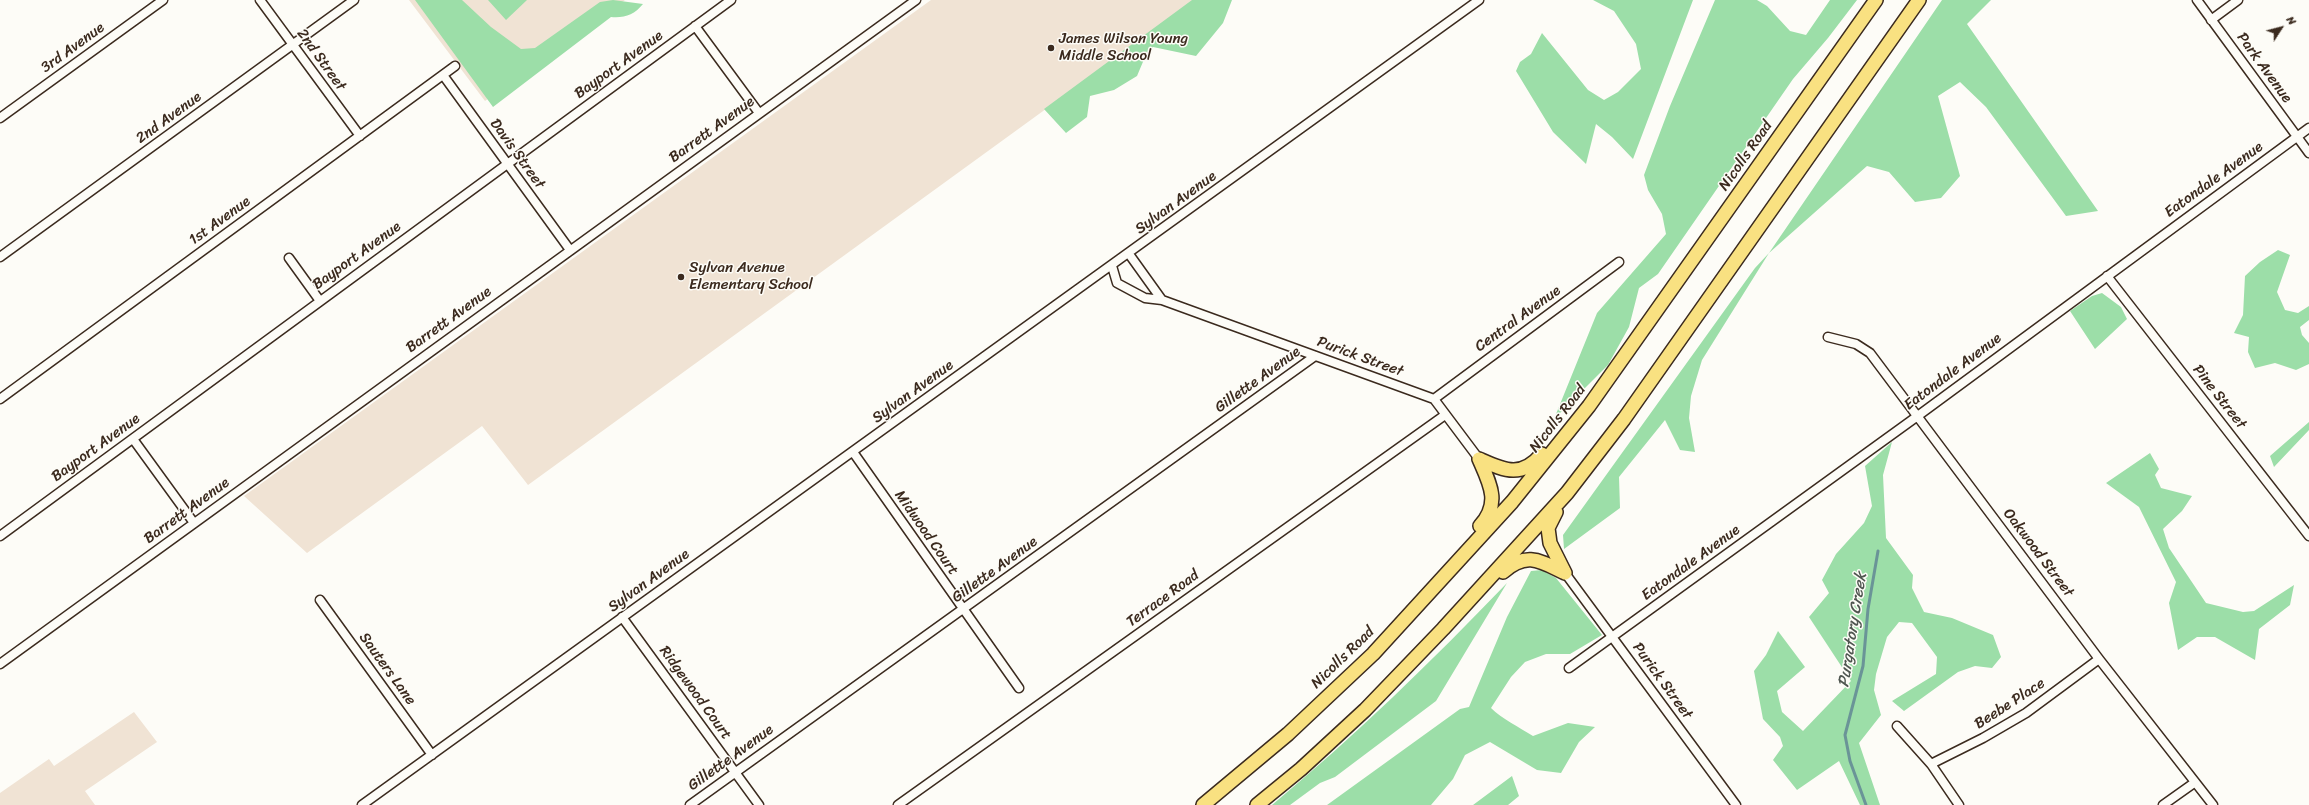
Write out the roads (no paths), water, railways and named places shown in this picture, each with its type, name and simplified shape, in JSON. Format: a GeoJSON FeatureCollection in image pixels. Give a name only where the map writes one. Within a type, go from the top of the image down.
{"type":"FeatureCollection","features":[{"type":"Feature","properties":{"kind":"highway","name":"Nicolls Road"},"geometry":{"type":"LineString","coordinates":[[1203,805],[1288,734],[1373,654],[1512,502],[1574,425],[1876,0]]}},
{"type":"Feature","properties":{"kind":"highway"},"geometry":{"type":"LineString","coordinates":[[1257,805],[1301,769],[1365,710],[1473,597],[1567,492],[1624,419],[1919,0]]}},
{"type":"Feature","properties":{"kind":"highway"},"geometry":{"type":"LineString","coordinates":[[1478,459],[1502,469],[1521,470],[1535,462],[1557,436],[1574,425]]}},
{"type":"Feature","properties":{"kind":"highway"},"geometry":{"type":"LineString","coordinates":[[1464,554],[1465,544],[1489,516],[1493,498],[1490,482],[1478,459]]}},
{"type":"Feature","properties":{"kind":"highway"},"geometry":{"type":"LineString","coordinates":[[1564,573],[1550,543],[1548,528],[1567,492]]}},
{"type":"Feature","properties":{"kind":"highway"},"geometry":{"type":"LineString","coordinates":[[1473,597],[1512,564],[1525,559],[1536,559],[1564,573]]}},
{"type":"Feature","properties":{"kind":"street","name":"3rd Avenue"},"geometry":{"type":"LineString","coordinates":[[0,118],[163,0]]}},
{"type":"Feature","properties":{"kind":"street","name":"2nd Street"},"geometry":{"type":"LineString","coordinates":[[260,0],[360,136]]}},
{"type":"Feature","properties":{"kind":"street","name":"2nd Avenue"},"geometry":{"type":"LineString","coordinates":[[0,257],[354,0]]}},
{"type":"Feature","properties":{"kind":"street","name":"Bayport Avenue"},"geometry":{"type":"LineString","coordinates":[[0,536],[732,0]]}},
{"type":"Feature","properties":{"kind":"street","name":"Barrett Avenue"},"geometry":{"type":"LineString","coordinates":[[0,664],[916,0]]}},
{"type":"Feature","properties":{"kind":"street","name":"Sylvan Avenue"},"geometry":{"type":"LineString","coordinates":[[362,805],[1129,254],[1479,0]]}},
{"type":"Feature","properties":{"kind":"street","name":"Park Avenue"},"geometry":{"type":"LineString","coordinates":[[2196,0],[2309,153]]}},
{"type":"Feature","properties":{"kind":"street"},"geometry":{"type":"LineString","coordinates":[[2211,20],[2238,0]]}},
{"type":"Feature","properties":{"kind":"street"},"geometry":{"type":"LineString","coordinates":[[695,26],[759,113]]}},
{"type":"Feature","properties":{"kind":"street","name":"1st Avenue"},"geometry":{"type":"LineString","coordinates":[[0,399],[455,66]]}},
{"type":"Feature","properties":{"kind":"street","name":"Davis Street"},"geometry":{"type":"LineString","coordinates":[[442,75],[570,250]]}},
{"type":"Feature","properties":{"kind":"street","name":"Eatondale Avenue"},"geometry":{"type":"LineString","coordinates":[[1569,668],[1613,638],[1919,416],[2309,128]]}},
{"type":"Feature","properties":{"kind":"street"},"geometry":{"type":"LineString","coordinates":[[1129,254],[1162,300]]}},
{"type":"Feature","properties":{"kind":"street"},"geometry":{"type":"LineString","coordinates":[[289,258],[320,301]]}},
{"type":"Feature","properties":{"kind":"street","name":"Central Avenue"},"geometry":{"type":"LineString","coordinates":[[1434,399],[1619,262]]}},
{"type":"Feature","properties":{"kind":"street","name":"Purick Street"},"geometry":{"type":"LineString","coordinates":[[1112,266],[1117,283],[1145,298],[1162,300],[1434,399]]}},
{"type":"Feature","properties":{"kind":"street","name":"Pine Street"},"geometry":{"type":"LineString","coordinates":[[2107,276],[2309,536]]}},
{"type":"Feature","properties":{"kind":"street","name":"Oakwood Street"},"geometry":{"type":"LineString","coordinates":[[1828,337],[1856,344],[1870,353],[1919,416],[2099,659],[2194,783],[2213,805]]}},
{"type":"Feature","properties":{"kind":"street","name":"Gillette Avenue"},"geometry":{"type":"LineString","coordinates":[[690,805],[1315,356]]}},
{"type":"Feature","properties":{"kind":"street"},"geometry":{"type":"LineString","coordinates":[[1434,399],[1478,459]]}},
{"type":"Feature","properties":{"kind":"street","name":"Terrace Road"},"geometry":{"type":"LineString","coordinates":[[898,805],[1445,415]]}},
{"type":"Feature","properties":{"kind":"street"},"geometry":{"type":"LineString","coordinates":[[133,439],[194,523]]}},
{"type":"Feature","properties":{"kind":"street","name":"Midwood Court"},"geometry":{"type":"LineString","coordinates":[[853,452],[1019,688]]}},
{"type":"Feature","properties":{"kind":"street","name":"Purick Street"},"geometry":{"type":"LineString","coordinates":[[1564,573],[1736,805]]}},
{"type":"Feature","properties":{"kind":"street","name":"Sauters Lane"},"geometry":{"type":"LineString","coordinates":[[320,600],[432,754]]}},
{"type":"Feature","properties":{"kind":"street","name":"Ridgewood Court"},"geometry":{"type":"LineString","coordinates":[[622,618],[759,805]]}},
{"type":"Feature","properties":{"kind":"street","name":"Beebe Place"},"geometry":{"type":"LineString","coordinates":[[1931,764],[1983,738],[2026,713],[2099,659]]}},
{"type":"Feature","properties":{"kind":"street"},"geometry":{"type":"LineString","coordinates":[[1897,726],[1931,764],[1959,805]]}},
{"type":"Feature","properties":{"kind":"street"},"geometry":{"type":"LineString","coordinates":[[2163,805],[2194,783]]}},
{"type":"Feature","properties":{"kind":"waterway","name":"Purgatory Creek"},"geometry":{"type":"LineString","coordinates":[[1866,805],[1850,761],[1845,735],[1863,666],[1868,609],[1878,551]]}},
{"type":"Feature","properties":{"kind":"place","name":"James Wilson Young Middle School"},"geometry":{"type":"Point","coordinates":[1051,48]}},
{"type":"Feature","properties":{"kind":"place","name":"Sylvan Avenue Elementary School"},"geometry":{"type":"Point","coordinates":[681,277]}}]}
